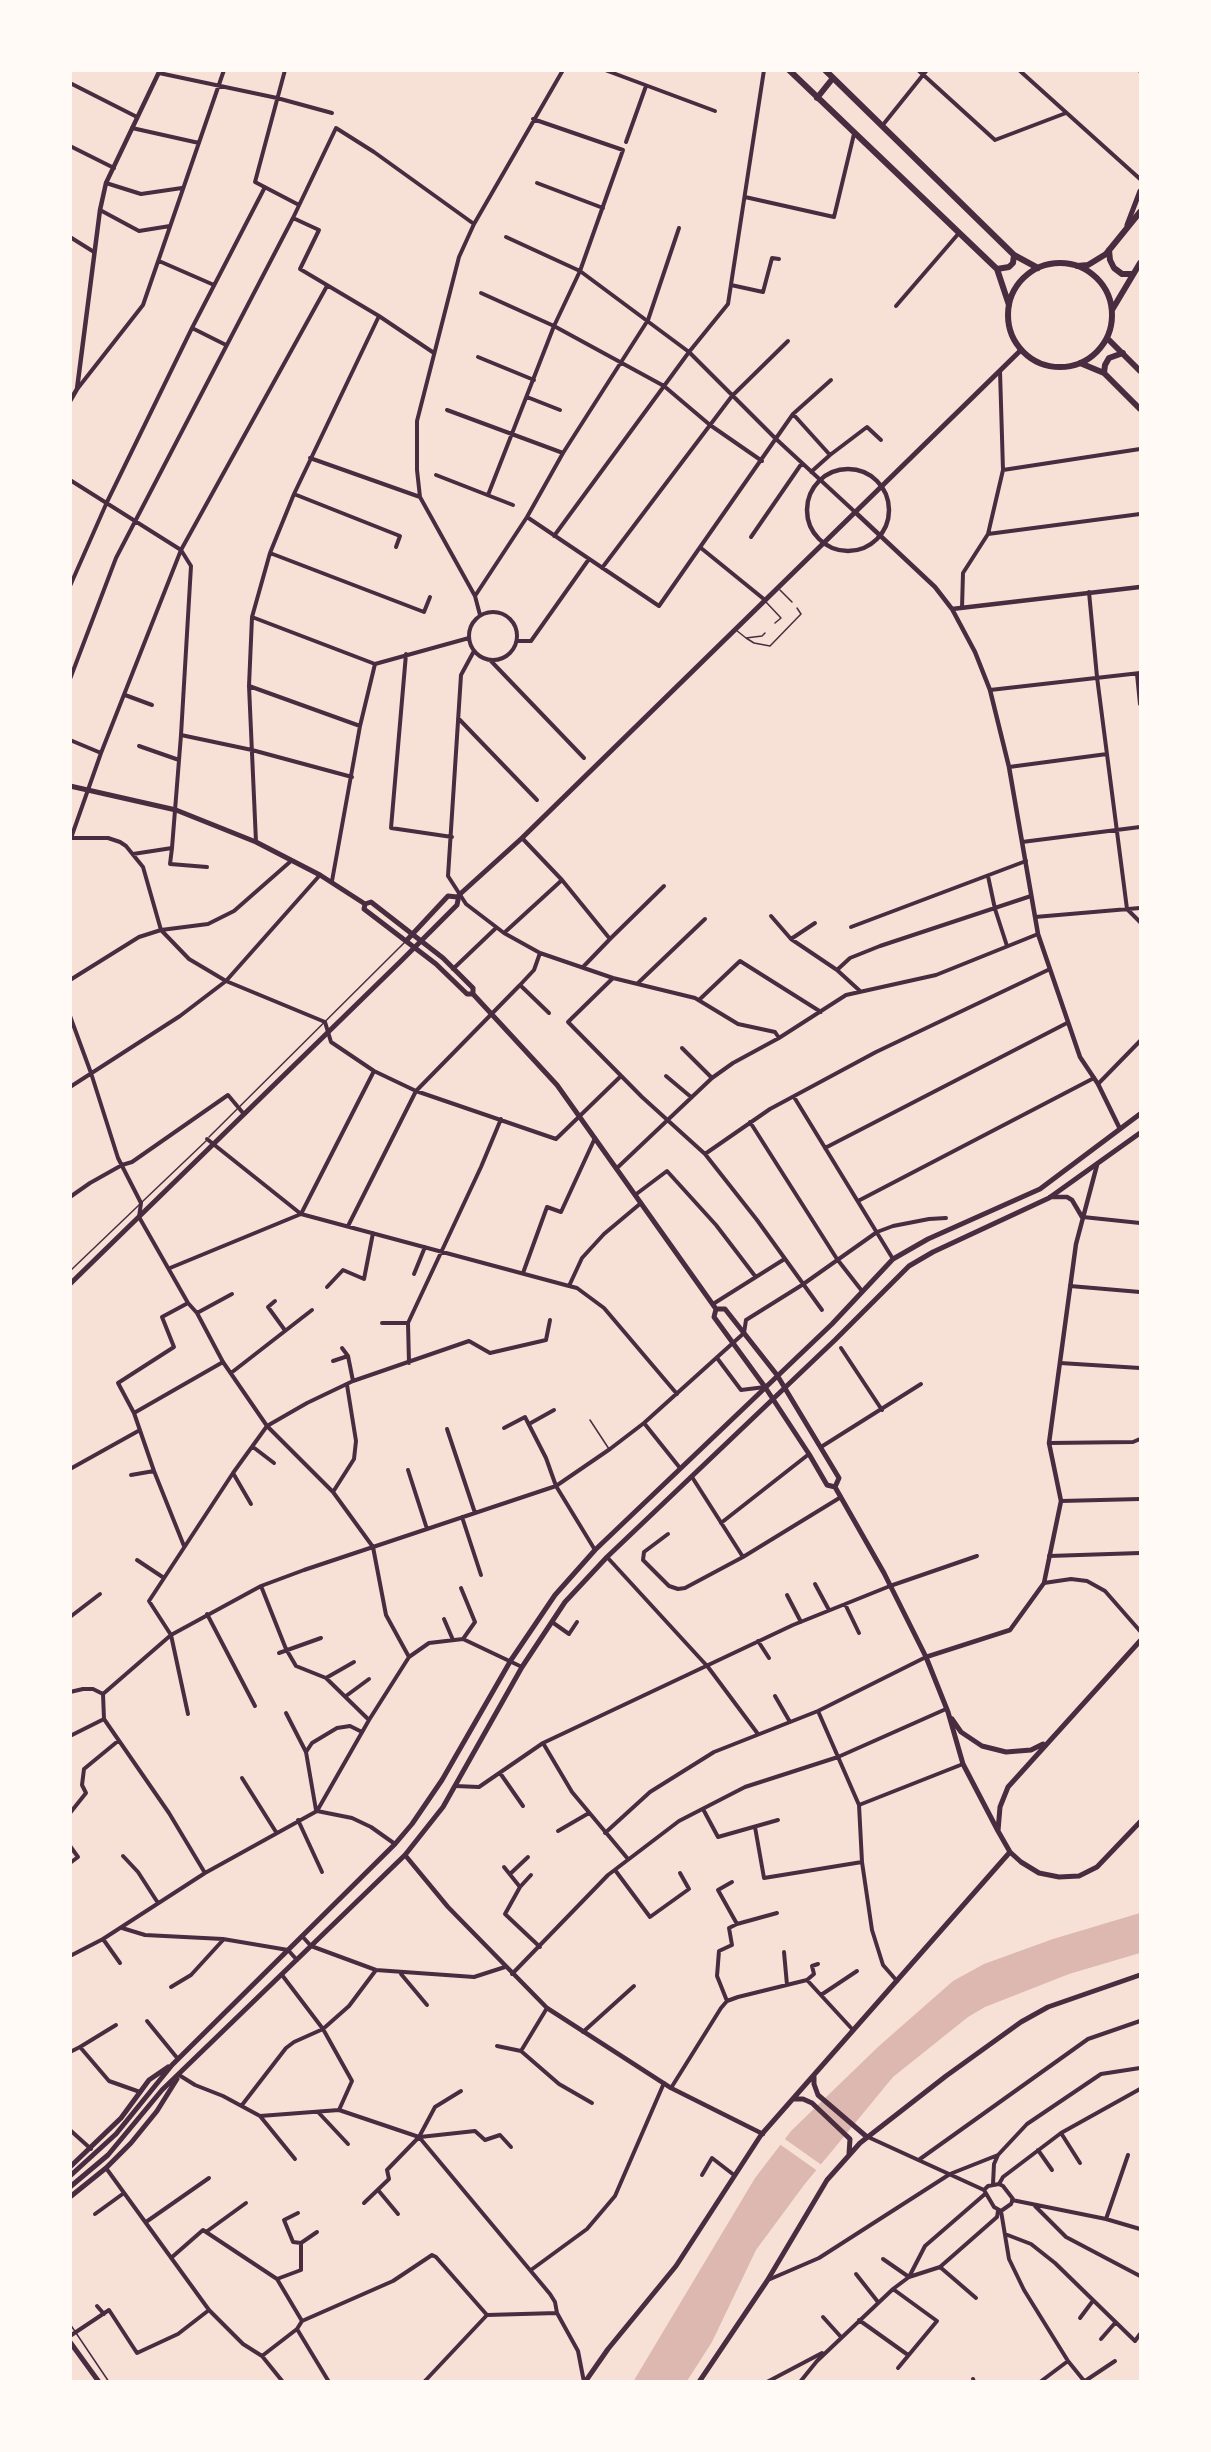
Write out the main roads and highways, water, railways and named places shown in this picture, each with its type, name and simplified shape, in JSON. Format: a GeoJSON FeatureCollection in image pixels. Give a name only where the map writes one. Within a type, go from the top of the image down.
{"type":"FeatureCollection","features":[{"type":"Feature","properties":{"kind":"main road"},"geometry":{"type":"LineString","coordinates":[[789,70],[997,269],[1009,305]]}},
{"type":"Feature","properties":{"kind":"main road"},"geometry":{"type":"LineString","coordinates":[[825,70],[1014,255],[1038,268]]}},
{"type":"Feature","properties":{"kind":"main road"},"geometry":{"type":"LineString","coordinates":[[817,98],[834,78]]}},
{"type":"Feature","properties":{"kind":"main road"},"geometry":{"type":"LineString","coordinates":[[1126,229],[1140,190]]}},
{"type":"Feature","properties":{"kind":"main road"},"geometry":{"type":"LineString","coordinates":[[1077,266],[1090,273],[1101,283],[1108,296],[1112,310],[1107,338],[1100,348],[1080,363],[1064,367],[1048,366],[1033,360],[1021,350],[1012,336],[1008,321],[1009,305],[1019,283],[1038,268],[1057,263],[1088,265],[1109,249],[1140,212]]}},
{"type":"Feature","properties":{"kind":"main road"},"geometry":{"type":"LineString","coordinates":[[1109,249],[1110,260],[1114,268],[1122,274],[1133,274]]}},
{"type":"Feature","properties":{"kind":"main road"},"geometry":{"type":"LineString","coordinates":[[997,269],[1009,267],[1013,263],[1014,255]]}},
{"type":"Feature","properties":{"kind":"main road"},"geometry":{"type":"LineString","coordinates":[[1112,310],[1140,263]]}},
{"type":"Feature","properties":{"kind":"main road"},"geometry":{"type":"LineString","coordinates":[[1107,338],[1140,371]]}},
{"type":"Feature","properties":{"kind":"main road"},"geometry":{"type":"LineString","coordinates":[[406,941],[448,897],[458,896],[522,838],[1021,350]]}},
{"type":"Feature","properties":{"kind":"main road"},"geometry":{"type":"LineString","coordinates":[[1104,373],[1108,358],[1123,353]]}},
{"type":"Feature","properties":{"kind":"main road"},"geometry":{"type":"LineString","coordinates":[[1080,363],[1104,373],[1140,409]]}},
{"type":"Feature","properties":{"kind":"main road"},"geometry":{"type":"LineString","coordinates":[[70,786],[176,810],[256,842],[332,881],[365,904],[371,903],[421,941],[473,988],[473,994],[557,1085],[714,1306],[714,1317],[765,1387],[827,1485],[836,1487],[927,1657],[963,1764],[1010,1852],[1039,1873],[1059,1878],[1079,1875],[1097,1867],[1140,1822]]}},
{"type":"Feature","properties":{"kind":"main road"},"geometry":{"type":"LineString","coordinates":[[70,1284],[212,1144],[241,1111],[328,1034],[415,948],[457,905],[458,896]]}},
{"type":"Feature","properties":{"kind":"main road"},"geometry":{"type":"LineString","coordinates":[[365,904],[364,909],[436,964],[467,994],[473,994]]}},
{"type":"Feature","properties":{"kind":"main road"},"geometry":{"type":"LineString","coordinates":[[70,2176],[110,2141],[172,2065],[395,1844],[430,1800],[510,1660],[555,1595],[595,1550],[777,1376],[863,1292],[893,1259],[928,1239],[1040,1189],[1140,1114]]}},
{"type":"Feature","properties":{"kind":"main road"},"geometry":{"type":"LineString","coordinates":[[1120,1129],[1128,1142]]}},
{"type":"Feature","properties":{"kind":"main road"},"geometry":{"type":"LineString","coordinates":[[70,2187],[117,2146],[162,2090],[405,1855],[443,1807],[522,1667],[552,1622],[582,1583],[607,1557],[785,1388],[909,1266],[933,1252],[1049,1198],[1140,1133]]}},
{"type":"Feature","properties":{"kind":"main road"},"geometry":{"type":"LineString","coordinates":[[1011,1202],[1016,1213]]}},
{"type":"Feature","properties":{"kind":"main road"},"geometry":{"type":"LineString","coordinates":[[714,1306],[725,1309],[777,1376],[839,1478],[836,1487]]}},
{"type":"Feature","properties":{"kind":"main road"},"geometry":{"type":"LineString","coordinates":[[998,1831],[1003,1797],[1021,1771],[1140,1641]]}},
{"type":"Feature","properties":{"kind":"main road"},"geometry":{"type":"LineString","coordinates":[[947,1711],[961,1732],[982,1746],[1006,1752],[1030,1750],[1046,1743]]}},
{"type":"Feature","properties":{"kind":"main road"},"geometry":{"type":"LineString","coordinates":[[584,2382],[676,2266],[763,2134],[1010,1852]]}},
{"type":"Feature","properties":{"kind":"main road"},"geometry":{"type":"LineString","coordinates":[[699,2382],[767,2281],[827,2180],[867,2137],[1021,2022],[1048,2007],[1140,1975]]}},
{"type":"Feature","properties":{"kind":"main road"},"geometry":{"type":"LineString","coordinates":[[70,2167],[121,2118],[149,2080],[172,2065]]}},
{"type":"Feature","properties":{"kind":"main road"},"geometry":{"type":"LineString","coordinates":[[70,2197],[106,2168],[143,2128],[179,2075]]}},
{"type":"Feature","properties":{"kind":"main road"},"geometry":{"type":"LineString","coordinates":[[814,2077],[818,2095],[867,2137]]}},
{"type":"Feature","properties":{"kind":"main road"},"geometry":{"type":"LineString","coordinates":[[794,2099],[803,2099],[812,2103],[850,2139],[849,2155]]}},
{"type":"Feature","properties":{"kind":"main road"},"geometry":{"type":"LineString","coordinates":[[70,2342],[99,2382]]}}]}
